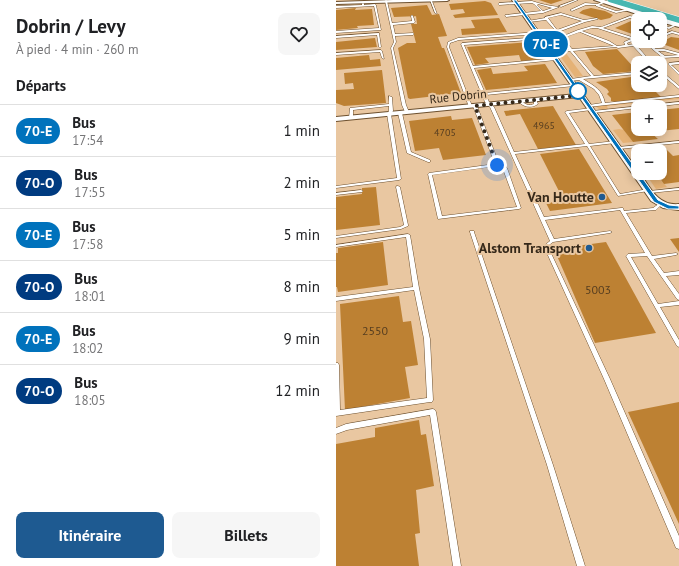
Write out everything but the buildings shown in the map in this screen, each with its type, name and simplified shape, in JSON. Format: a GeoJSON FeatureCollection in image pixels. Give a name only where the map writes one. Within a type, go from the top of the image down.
{"type":"FeatureCollection","features":[{"type":"Feature","properties":{"kind":"highway"},"geometry":{"type":"LineString","coordinates":[[602,2],[679,24]]}},
{"type":"Feature","properties":{"kind":"main road"},"geometry":{"type":"LineString","coordinates":[[602,2],[631,13]]}},
{"type":"Feature","properties":{"kind":"main road"},"geometry":{"type":"LineString","coordinates":[[667,22],[679,24]]}},
{"type":"Feature","properties":{"kind":"street"},"geometry":{"type":"LineString","coordinates":[[336,3],[363,4],[386,1],[445,1]]}},
{"type":"Feature","properties":{"kind":"street"},"geometry":{"type":"LineString","coordinates":[[516,2],[649,191],[660,204],[668,207],[679,207]]}},
{"type":"Feature","properties":{"kind":"street","name":"Rue Dobrin"},"geometry":{"type":"LineString","coordinates":[[336,119],[582,95]]}},
{"type":"Feature","properties":{"kind":"lane"},"geometry":{"type":"LineString","coordinates":[[506,16],[543,12],[577,0]]}},
{"type":"Feature","properties":{"kind":"lane"},"geometry":{"type":"LineString","coordinates":[[386,1],[395,42],[392,48],[404,105],[409,153],[429,161]]}},
{"type":"Feature","properties":{"kind":"lane"},"geometry":{"type":"LineString","coordinates":[[431,1],[436,13]]}},
{"type":"Feature","properties":{"kind":"lane"},"geometry":{"type":"LineString","coordinates":[[499,4],[529,1],[554,8]]}},
{"type":"Feature","properties":{"kind":"lane"},"geometry":{"type":"LineString","coordinates":[[571,10],[586,4],[602,2]]}},
{"type":"Feature","properties":{"kind":"lane"},"geometry":{"type":"LineString","coordinates":[[336,7],[363,4],[375,5],[380,28],[336,32]]}},
{"type":"Feature","properties":{"kind":"lane"},"geometry":{"type":"LineString","coordinates":[[537,4],[543,12]]}},
{"type":"Feature","properties":{"kind":"lane"},"geometry":{"type":"LineString","coordinates":[[618,14],[626,11]]}},
{"type":"Feature","properties":{"kind":"lane"},"geometry":{"type":"LineString","coordinates":[[529,21],[547,20],[546,18],[560,14],[584,22]]}},
{"type":"Feature","properties":{"kind":"lane"},"geometry":{"type":"LineString","coordinates":[[391,24],[414,22],[412,16]]}},
{"type":"Feature","properties":{"kind":"lane"},"geometry":{"type":"LineString","coordinates":[[601,28],[631,17]]}},
{"type":"Feature","properties":{"kind":"lane"},"geometry":{"type":"LineString","coordinates":[[552,241],[462,44],[540,36],[597,19]]}},
{"type":"Feature","properties":{"kind":"lane"},"geometry":{"type":"LineString","coordinates":[[547,20],[557,31]]}},
{"type":"Feature","properties":{"kind":"lane"},"geometry":{"type":"LineString","coordinates":[[667,27],[679,24]]}},
{"type":"Feature","properties":{"kind":"lane"},"geometry":{"type":"LineString","coordinates":[[667,34],[672,32],[679,24]]}},
{"type":"Feature","properties":{"kind":"lane"},"geometry":{"type":"LineString","coordinates":[[497,165],[430,174],[440,218],[519,208],[505,168],[497,165],[472,106],[448,47],[451,41],[462,39],[540,36],[561,38],[592,27],[601,28],[634,39],[625,43],[627,46]]}},
{"type":"Feature","properties":{"kind":"lane"},"geometry":{"type":"LineString","coordinates":[[579,31],[612,43],[618,47]]}},
{"type":"Feature","properties":{"kind":"lane"},"geometry":{"type":"LineString","coordinates":[[672,32],[679,34]]}},
{"type":"Feature","properties":{"kind":"lane"},"geometry":{"type":"LineString","coordinates":[[336,37],[378,34],[380,47]]}},
{"type":"Feature","properties":{"kind":"lane"},"geometry":{"type":"LineString","coordinates":[[393,35],[413,34]]}},
{"type":"Feature","properties":{"kind":"lane"},"geometry":{"type":"LineString","coordinates":[[561,38],[593,77]]}},
{"type":"Feature","properties":{"kind":"lane"},"geometry":{"type":"LineString","coordinates":[[551,52],[631,45]]}},
{"type":"Feature","properties":{"kind":"lane"},"geometry":{"type":"LineString","coordinates":[[637,48],[644,56]]}},
{"type":"Feature","properties":{"kind":"lane"},"geometry":{"type":"LineString","coordinates":[[653,48],[664,57],[679,55]]}},
{"type":"Feature","properties":{"kind":"lane"},"geometry":{"type":"LineString","coordinates":[[656,50],[664,50],[679,55]]}},
{"type":"Feature","properties":{"kind":"lane"},"geometry":{"type":"LineString","coordinates":[[336,54],[381,51],[383,58]]}},
{"type":"Feature","properties":{"kind":"lane"},"geometry":{"type":"LineString","coordinates":[[472,67],[556,59]]}},
{"type":"Feature","properties":{"kind":"lane"},"geometry":{"type":"LineString","coordinates":[[679,63],[669,64],[679,74]]}},
{"type":"Feature","properties":{"kind":"lane"},"geometry":{"type":"LineString","coordinates":[[484,94],[572,82],[593,77],[631,74]]}},
{"type":"Feature","properties":{"kind":"lane"},"geometry":{"type":"LineString","coordinates":[[667,77],[679,88]]}},
{"type":"Feature","properties":{"kind":"lane"},"geometry":{"type":"LineString","coordinates":[[580,79],[596,88],[602,95],[604,104]]}},
{"type":"Feature","properties":{"kind":"lane"},"geometry":{"type":"LineString","coordinates":[[591,109],[604,104],[679,96]]}},
{"type":"Feature","properties":{"kind":"lane"},"geometry":{"type":"LineString","coordinates":[[336,187],[399,179],[389,114],[391,111],[390,97]]}},
{"type":"Feature","properties":{"kind":"lane"},"geometry":{"type":"LineString","coordinates":[[667,104],[679,103]]}},
{"type":"Feature","properties":{"kind":"lane"},"geometry":{"type":"LineString","coordinates":[[351,118],[351,109],[390,105]]}},
{"type":"Feature","properties":{"kind":"lane"},"geometry":{"type":"LineString","coordinates":[[631,107],[591,109],[567,112],[619,195],[679,189]]}},
{"type":"Feature","properties":{"kind":"lane"},"geometry":{"type":"LineString","coordinates":[[512,153],[588,145],[679,142]]}},
{"type":"Feature","properties":{"kind":"lane"},"geometry":{"type":"LineString","coordinates":[[336,237],[401,228],[406,225],[398,187]]}},
{"type":"Feature","properties":{"kind":"lane"},"geometry":{"type":"LineString","coordinates":[[336,194],[361,191]]}},
{"type":"Feature","properties":{"kind":"lane"},"geometry":{"type":"LineString","coordinates":[[623,212],[654,209],[660,204]]}},
{"type":"Feature","properties":{"kind":"lane"},"geometry":{"type":"LineString","coordinates":[[542,219],[621,209],[650,256],[679,298]]}},
{"type":"Feature","properties":{"kind":"lane"},"geometry":{"type":"LineString","coordinates":[[472,232],[581,566]]}},
{"type":"Feature","properties":{"kind":"lane"},"geometry":{"type":"LineString","coordinates":[[610,232],[552,241],[547,245],[548,251],[607,379],[679,545]]}},
{"type":"Feature","properties":{"kind":"lane"},"geometry":{"type":"LineString","coordinates":[[336,246],[408,235],[416,288],[427,339],[430,400],[336,413],[336,365]]}},
{"type":"Feature","properties":{"kind":"lane"},"geometry":{"type":"LineString","coordinates":[[676,254],[628,256],[679,345]]}},
{"type":"Feature","properties":{"kind":"lane"},"geometry":{"type":"LineString","coordinates":[[663,275],[679,273]]}},
{"type":"Feature","properties":{"kind":"lane"},"geometry":{"type":"LineString","coordinates":[[336,299],[416,288]]}},
{"type":"Feature","properties":{"kind":"lane"},"geometry":{"type":"LineString","coordinates":[[657,306],[679,303]]}},
{"type":"Feature","properties":{"kind":"lane"},"geometry":{"type":"LineString","coordinates":[[336,430],[433,412],[457,566]]}},
{"type":"Feature","properties":{"kind":"shaded area"},"geometry":{"type":"Polygon","coordinates":[[[557,52],[565,52],[583,76],[575,77],[557,52]]]}},
{"type":"Feature","properties":{"kind":"shaded area"},"geometry":{"type":"Polygon","coordinates":[[[679,97],[679,99],[651,100],[679,97]]]}},
{"type":"Feature","properties":{"kind":"shaded area"},"geometry":{"type":"Polygon","coordinates":[[[631,102],[631,104],[607,106],[608,109],[599,109],[596,106],[631,102]]]}},
{"type":"Feature","properties":{"kind":"shaded area"},"geometry":{"type":"Polygon","coordinates":[[[613,130],[624,130],[633,142],[623,143],[613,130]]]}},
{"type":"Feature","properties":{"kind":"shaded area"},"geometry":{"type":"Polygon","coordinates":[[[650,180],[660,180],[667,187],[656,189],[650,180]]]}},
{"type":"Feature","properties":{"kind":"bus line","name":"70-E"},"geometry":{"type":"LineString","coordinates":[[514,0],[656,201],[668,207],[679,207]]}},
{"type":"Feature","properties":{"kind":"place","name":"Van Houtte"},"geometry":{"type":"Point","coordinates":[602,197]}},
{"type":"Feature","properties":{"kind":"place","name":"Alstom Transport"},"geometry":{"type":"Point","coordinates":[589,248]}},
{"type":"Feature","properties":{"kind":"route"},"geometry":{"type":"LineString","coordinates":[[497,165],[475,106],[582,95],[578,89],[578,91]]}}]}
